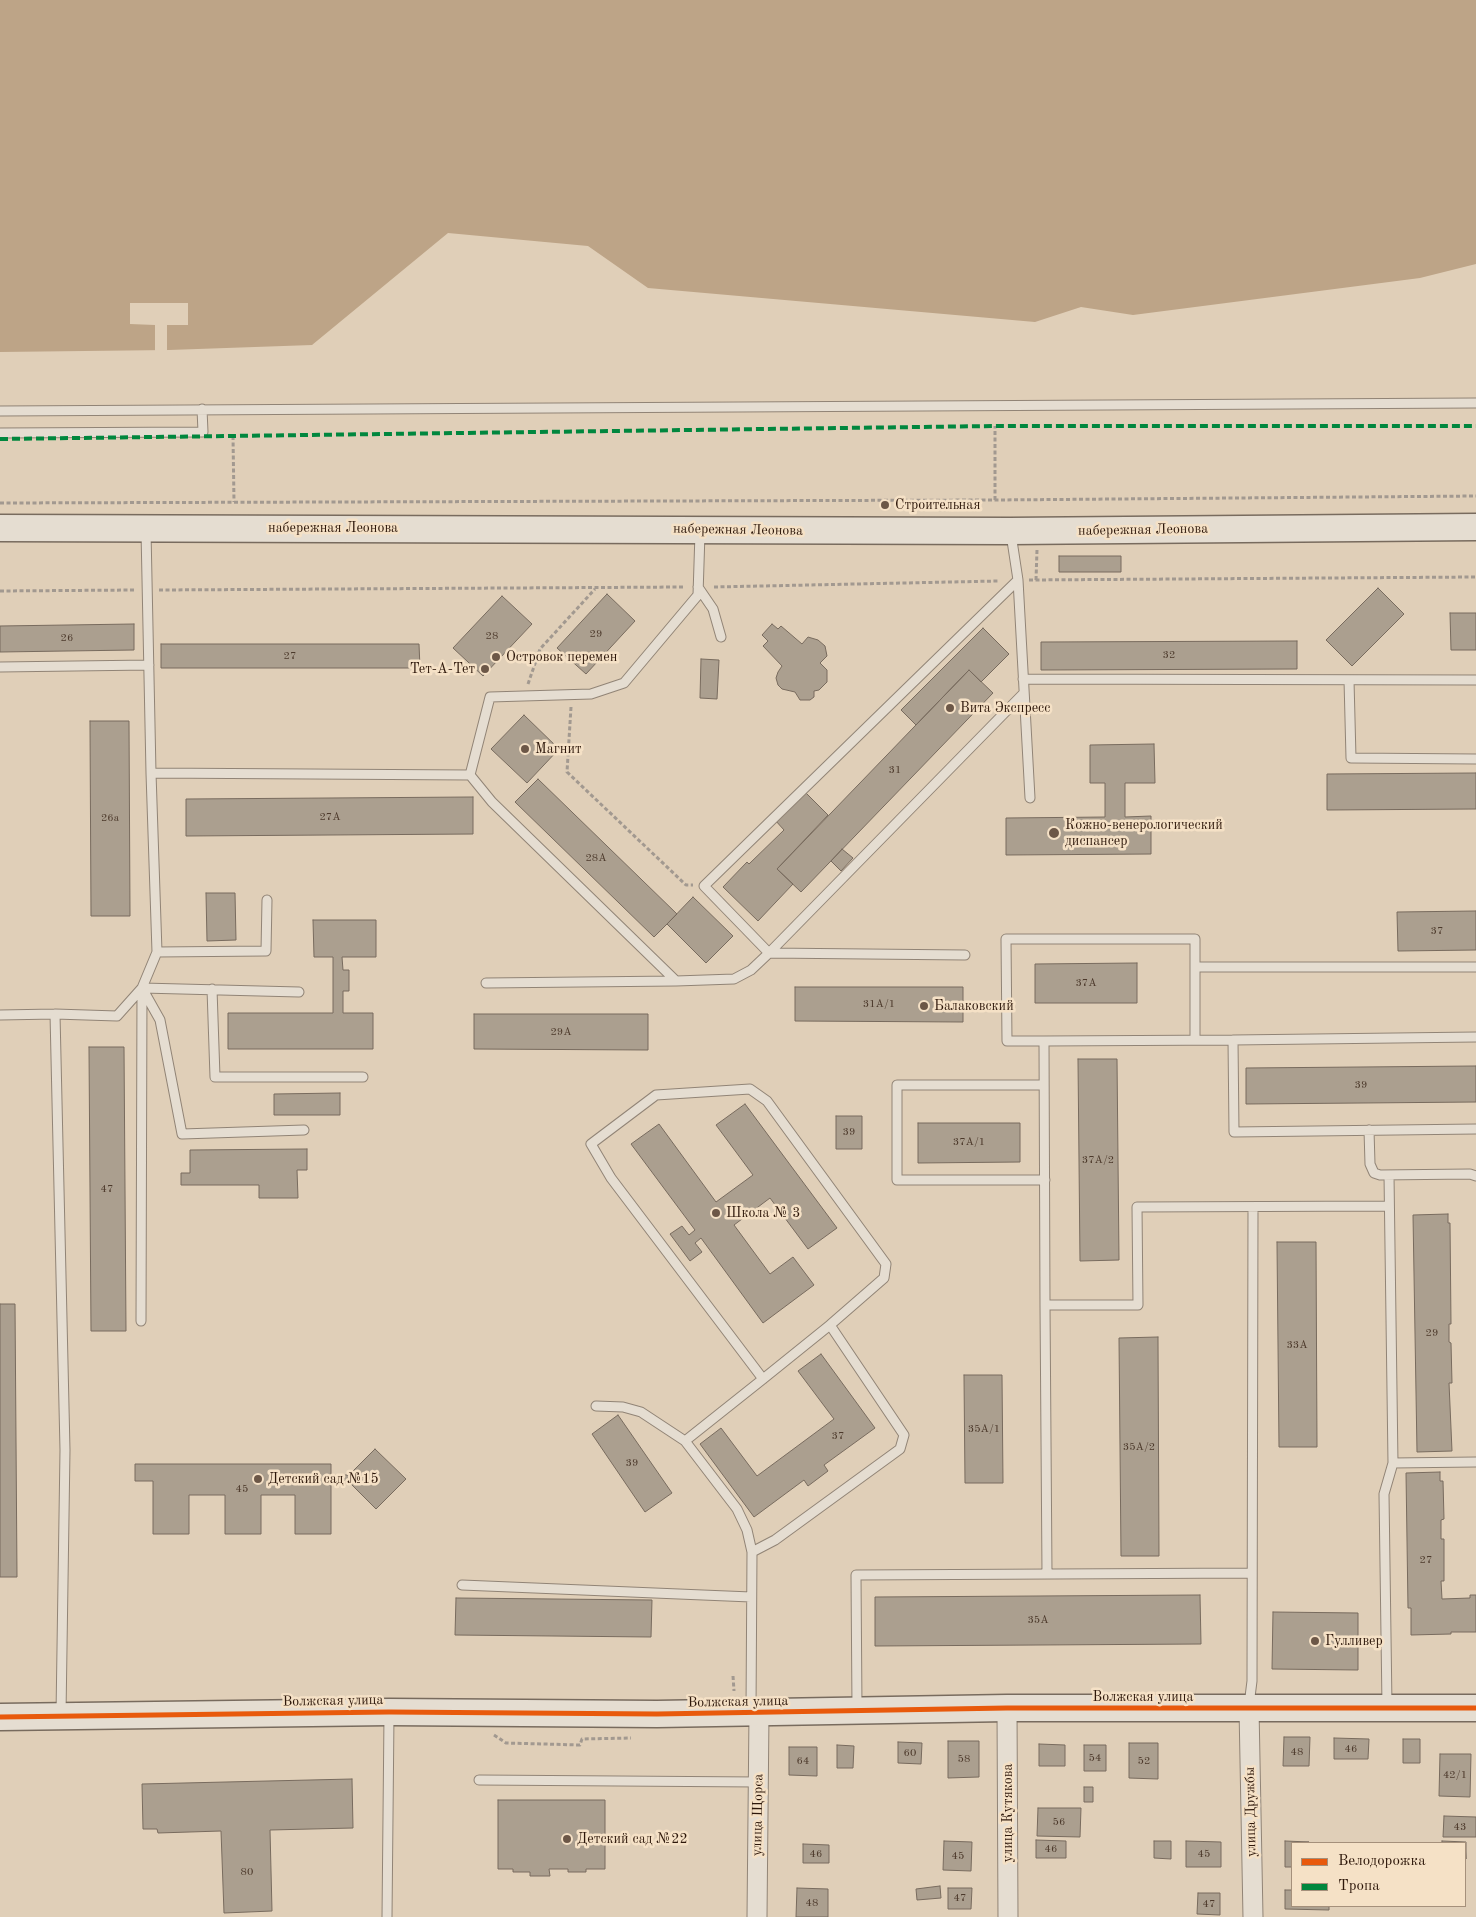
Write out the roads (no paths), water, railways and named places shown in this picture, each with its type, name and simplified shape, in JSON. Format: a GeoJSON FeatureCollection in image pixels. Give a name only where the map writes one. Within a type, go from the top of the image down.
{"type":"FeatureCollection","features":[{"type":"Feature","properties":{"kind":"street","name":"набережная Леонова"},"geometry":{"type":"LineString","coordinates":[[0,528],[1010,531],[1476,527]]}},
{"type":"Feature","properties":{"kind":"street","name":"Волжская улица"},"geometry":{"type":"LineString","coordinates":[[0,1717],[389,1712],[755,1713],[1007,1708],[1476,1708]]}},
{"type":"Feature","properties":{"kind":"street","name":"улица Кутякова"},"geometry":{"type":"LineString","coordinates":[[1007,1708],[1008,1917]]}},
{"type":"Feature","properties":{"kind":"street","name":"улица Дружбы"},"geometry":{"type":"LineString","coordinates":[[1249,1708],[1253,1917]]}},
{"type":"Feature","properties":{"kind":"street","name":"улица Щорса"},"geometry":{"type":"LineString","coordinates":[[755,1713],[758,1782],[757,1917]]}},
{"type":"Feature","properties":{"kind":"lane"},"geometry":{"type":"LineString","coordinates":[[0,411],[1476,403]]}},
{"type":"Feature","properties":{"kind":"lane"},"geometry":{"type":"LineString","coordinates":[[0,433],[203,432],[202,410]]}},
{"type":"Feature","properties":{"kind":"lane"},"geometry":{"type":"LineString","coordinates":[[0,1015],[117,1016],[142,988],[157,952],[146,528]]}},
{"type":"Feature","properties":{"kind":"lane"},"geometry":{"type":"LineString","coordinates":[[470,775],[490,697],[591,694],[624,683],[698,595],[700,529]]}},
{"type":"Feature","properties":{"kind":"lane"},"geometry":{"type":"LineString","coordinates":[[1010,531],[1018,580],[1030,798]]}},
{"type":"Feature","properties":{"kind":"lane"},"geometry":{"type":"LineString","coordinates":[[965,955],[769,953],[704,886],[1018,580]]}},
{"type":"Feature","properties":{"kind":"lane"},"geometry":{"type":"LineString","coordinates":[[698,587],[713,609],[721,637]]}},
{"type":"Feature","properties":{"kind":"lane"},"geometry":{"type":"LineString","coordinates":[[0,666],[149,665]]}},
{"type":"Feature","properties":{"kind":"lane"},"geometry":{"type":"LineString","coordinates":[[1024,679],[1476,680]]}},
{"type":"Feature","properties":{"kind":"lane"},"geometry":{"type":"LineString","coordinates":[[1350,680],[1351,758],[1476,760]]}},
{"type":"Feature","properties":{"kind":"lane"},"geometry":{"type":"LineString","coordinates":[[486,982],[734,979],[750,970],[769,953],[1024,694]]}},
{"type":"Feature","properties":{"kind":"lane"},"geometry":{"type":"LineString","coordinates":[[151,773],[470,775]]}},
{"type":"Feature","properties":{"kind":"lane"},"geometry":{"type":"LineString","coordinates":[[470,775],[492,802],[676,981]]}},
{"type":"Feature","properties":{"kind":"lane"},"geometry":{"type":"LineString","coordinates":[[157,952],[266,952],[267,900]]}},
{"type":"Feature","properties":{"kind":"lane"},"geometry":{"type":"LineString","coordinates":[[1195,1040],[1195,938],[1006,939],[1007,1041],[1233,1040],[1476,1038]]}},
{"type":"Feature","properties":{"kind":"lane"},"geometry":{"type":"LineString","coordinates":[[1195,967],[1476,967]]}},
{"type":"Feature","properties":{"kind":"lane"},"geometry":{"type":"LineString","coordinates":[[142,988],[299,992]]}},
{"type":"Feature","properties":{"kind":"lane"},"geometry":{"type":"LineString","coordinates":[[142,988],[160,1020],[182,1134],[304,1130]]}},
{"type":"Feature","properties":{"kind":"lane"},"geometry":{"type":"LineString","coordinates":[[141,1321],[142,988]]}},
{"type":"Feature","properties":{"kind":"lane"},"geometry":{"type":"LineString","coordinates":[[212,989],[215,1076],[363,1077]]}},
{"type":"Feature","properties":{"kind":"lane"},"geometry":{"type":"LineString","coordinates":[[55,1014],[65,1450],[61,1717]]}},
{"type":"Feature","properties":{"kind":"lane"},"geometry":{"type":"LineString","coordinates":[[1233,1040],[1234,1132],[1476,1129]]}},
{"type":"Feature","properties":{"kind":"lane"},"geometry":{"type":"LineString","coordinates":[[1044,1041],[1047,1574]]}},
{"type":"Feature","properties":{"kind":"lane"},"geometry":{"type":"LineString","coordinates":[[1044,1084],[897,1085],[897,1180],[1045,1180]]}},
{"type":"Feature","properties":{"kind":"lane"},"geometry":{"type":"LineString","coordinates":[[685,1440],[762,1379],[830,1325],[884,1278],[886,1264],[767,1101],[750,1089],[656,1095],[591,1144],[611,1178],[762,1379]]}},
{"type":"Feature","properties":{"kind":"lane"},"geometry":{"type":"LineString","coordinates":[[1369,1130],[1371,1169],[1374,1173],[1389,1175],[1476,1176]]}},
{"type":"Feature","properties":{"kind":"lane"},"geometry":{"type":"LineString","coordinates":[[1387,1708],[1384,1494],[1393,1463],[1389,1175]]}},
{"type":"Feature","properties":{"kind":"lane"},"geometry":{"type":"LineString","coordinates":[[1249,1708],[1252,1681],[1254,1206]]}},
{"type":"Feature","properties":{"kind":"lane"},"geometry":{"type":"LineString","coordinates":[[1046,1305],[1138,1305],[1138,1207],[1389,1206]]}},
{"type":"Feature","properties":{"kind":"lane"},"geometry":{"type":"LineString","coordinates":[[752,1552],[775,1540],[900,1448],[904,1435],[830,1325]]}},
{"type":"Feature","properties":{"kind":"lane"},"geometry":{"type":"LineString","coordinates":[[596,1406],[624,1407],[641,1412],[685,1440],[737,1509],[747,1530],[752,1552],[751,1597],[755,1713]]}},
{"type":"Feature","properties":{"kind":"lane"},"geometry":{"type":"LineString","coordinates":[[1393,1463],[1476,1462]]}},
{"type":"Feature","properties":{"kind":"lane"},"geometry":{"type":"LineString","coordinates":[[857,1711],[856,1575],[1252,1574]]}},
{"type":"Feature","properties":{"kind":"lane"},"geometry":{"type":"LineString","coordinates":[[462,1585],[751,1597]]}},
{"type":"Feature","properties":{"kind":"lane"},"geometry":{"type":"LineString","coordinates":[[387,1917],[389,1712]]}},
{"type":"Feature","properties":{"kind":"lane"},"geometry":{"type":"LineString","coordinates":[[478,1780],[758,1782]]}},
{"type":"Feature","properties":{"kind":"place","name":"Строительная"},"geometry":{"type":"Point","coordinates":[885,505]}},
{"type":"Feature","properties":{"kind":"place","name":"Островок перемен"},"geometry":{"type":"Point","coordinates":[496,657]}},
{"type":"Feature","properties":{"kind":"place","name":"Тет-А-Тет"},"geometry":{"type":"Point","coordinates":[485,669]}},
{"type":"Feature","properties":{"kind":"place","name":"Вита Экспресс"},"geometry":{"type":"Point","coordinates":[950,708]}},
{"type":"Feature","properties":{"kind":"place","name":"Магнит"},"geometry":{"type":"Point","coordinates":[525,749]}},
{"type":"Feature","properties":{"kind":"place","name":"Кожно-венерологический диспансер"},"geometry":{"type":"Point","coordinates":[1054,833]}},
{"type":"Feature","properties":{"kind":"place","name":"Балаковский"},"geometry":{"type":"Point","coordinates":[924,1006]}},
{"type":"Feature","properties":{"kind":"place","name":"Школа № 3"},"geometry":{"type":"Point","coordinates":[716,1213]}},
{"type":"Feature","properties":{"kind":"place","name":"Детский сад №15"},"geometry":{"type":"Point","coordinates":[258,1479]}},
{"type":"Feature","properties":{"kind":"place","name":"Гулливер"},"geometry":{"type":"Point","coordinates":[1315,1641]}},
{"type":"Feature","properties":{"kind":"place","name":"Детский сад №22"},"geometry":{"type":"Point","coordinates":[567,1839]}}]}
